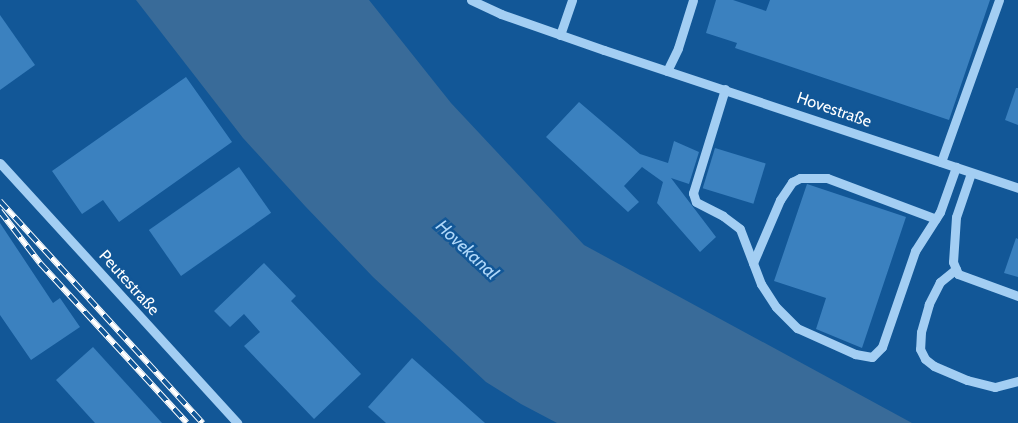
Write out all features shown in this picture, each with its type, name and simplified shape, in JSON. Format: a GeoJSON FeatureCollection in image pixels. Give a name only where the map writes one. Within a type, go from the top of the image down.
{"type":"FeatureCollection","features":[{"type":"Feature","properties":{"kind":"street","name":"Hovestraße"},"geometry":{"type":"LineString","coordinates":[[471,0],[501,14],[560,35],[1018,188]]}},
{"type":"Feature","properties":{"kind":"street"},"geometry":{"type":"LineString","coordinates":[[560,35],[572,0]]}},
{"type":"Feature","properties":{"kind":"street"},"geometry":{"type":"LineString","coordinates":[[667,71],[678,48],[693,0]]}},
{"type":"Feature","properties":{"kind":"street"},"geometry":{"type":"LineString","coordinates":[[942,162],[999,0]]}},
{"type":"Feature","properties":{"kind":"street"},"geometry":{"type":"LineString","coordinates":[[725,89],[692,193],[696,202],[723,216],[740,230],[761,284],[776,307],[797,328],[855,354],[872,357],[882,347],[890,329],[915,251],[936,219],[956,167]]}},
{"type":"Feature","properties":{"kind":"street","name":"Peutestraße"},"geometry":{"type":"LineString","coordinates":[[0,163],[237,423]]}},
{"type":"Feature","properties":{"kind":"street"},"geometry":{"type":"LineString","coordinates":[[971,173],[956,217],[953,262],[958,274],[1018,296]]}},
{"type":"Feature","properties":{"kind":"street"},"geometry":{"type":"LineString","coordinates":[[754,263],[780,200],[792,182],[800,178],[827,178],[936,219]]}},
{"type":"Feature","properties":{"kind":"street"},"geometry":{"type":"LineString","coordinates":[[956,268],[940,282],[929,304],[920,332],[920,348],[925,359],[934,366],[966,380],[995,387],[1018,381]]}},
{"type":"Feature","properties":{"kind":"water","name":"Hovekanal"},"geometry":{"type":"Polygon","coordinates":[[[136,0],[369,0],[451,103],[584,245],[912,423],[557,423],[521,404],[486,382],[373,277],[305,206],[243,138],[136,0]]]}},
{"type":"Feature","properties":{"kind":"building"},"geometry":{"type":"Polygon","coordinates":[[[716,0],[733,0],[766,11],[770,0],[990,0],[949,120],[735,48],[737,43],[706,33],[716,0]]]}},
{"type":"Feature","properties":{"kind":"building"},"geometry":{"type":"Polygon","coordinates":[[[0,15],[35,65],[0,90],[0,15]]]}},
{"type":"Feature","properties":{"kind":"building"},"geometry":{"type":"Polygon","coordinates":[[[186,77],[232,142],[119,222],[103,200],[82,214],[52,171],[186,77]]]}},
{"type":"Feature","properties":{"kind":"building"},"geometry":{"type":"Polygon","coordinates":[[[1016,88],[1018,88],[1018,125],[1005,120],[1016,88]]]}},
{"type":"Feature","properties":{"kind":"building"},"geometry":{"type":"Polygon","coordinates":[[[579,102],[640,154],[668,163],[674,141],[699,152],[689,184],[671,178],[716,237],[700,252],[657,203],[663,182],[642,167],[624,186],[639,202],[628,212],[546,137],[579,102]]]}},
{"type":"Feature","properties":{"kind":"building"},"geometry":{"type":"Polygon","coordinates":[[[715,148],[766,163],[753,204],[703,188],[715,148]]]}},
{"type":"Feature","properties":{"kind":"building"},"geometry":{"type":"Polygon","coordinates":[[[239,167],[271,213],[181,276],[149,230],[239,167]]]}},
{"type":"Feature","properties":{"kind":"building"},"geometry":{"type":"Polygon","coordinates":[[[807,184],[906,217],[862,348],[816,329],[826,298],[774,281],[807,184]]]}},
{"type":"Feature","properties":{"kind":"building"},"geometry":{"type":"Polygon","coordinates":[[[0,223],[53,303],[60,298],[80,327],[31,360],[0,315],[0,223]]]}},
{"type":"Feature","properties":{"kind":"building"},"geometry":{"type":"Polygon","coordinates":[[[1016,238],[1018,239],[1018,277],[1004,273],[1016,238]]]}},
{"type":"Feature","properties":{"kind":"building"},"geometry":{"type":"Polygon","coordinates":[[[264,263],[296,296],[291,301],[361,374],[314,419],[244,346],[260,332],[244,314],[230,327],[214,311],[264,263]]]}},
{"type":"Feature","properties":{"kind":"building"},"geometry":{"type":"Polygon","coordinates":[[[93,347],[162,423],[95,423],[56,380],[93,347]]]}},
{"type":"Feature","properties":{"kind":"building"},"geometry":{"type":"Polygon","coordinates":[[[412,358],[485,423],[386,423],[368,407],[412,358]]]}},
{"type":"Feature","properties":{"kind":"railway"},"geometry":{"type":"LineString","coordinates":[[0,201],[203,423]]}},
{"type":"Feature","properties":{"kind":"railway"},"geometry":{"type":"LineString","coordinates":[[0,211],[40,263],[187,423]]}}]}
